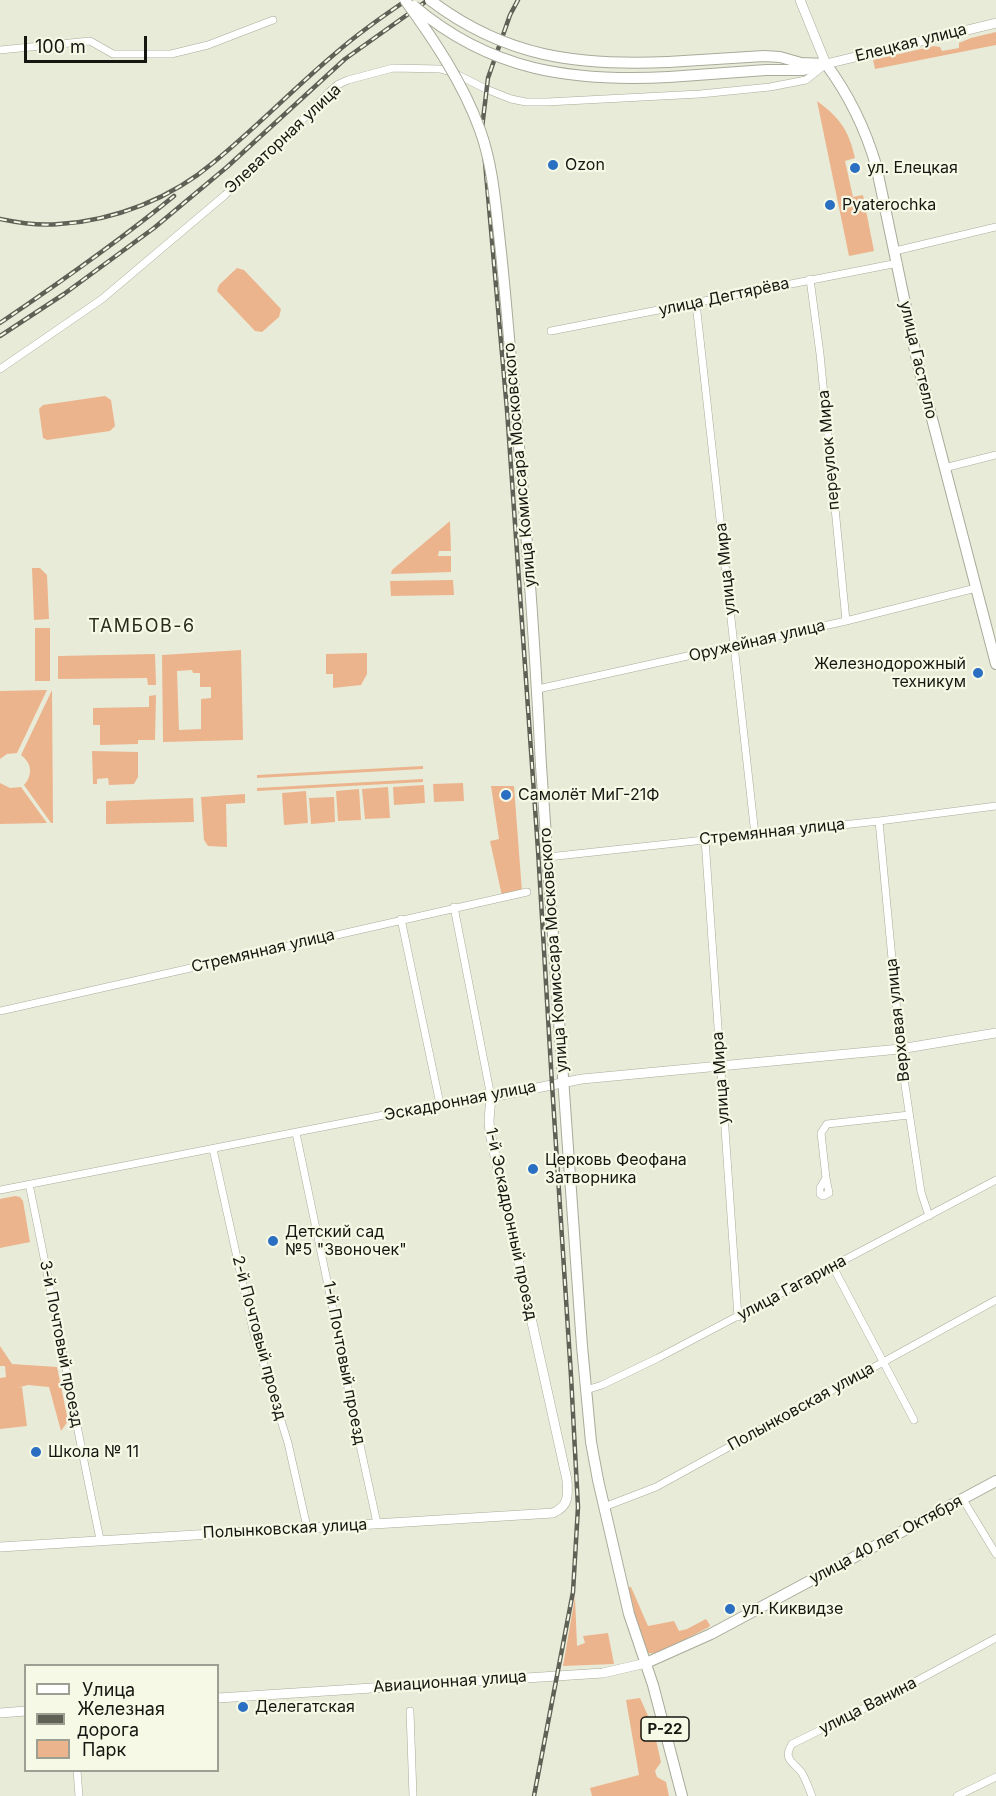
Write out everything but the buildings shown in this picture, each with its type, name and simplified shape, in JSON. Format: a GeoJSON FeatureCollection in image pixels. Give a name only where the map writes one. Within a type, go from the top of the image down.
{"type":"FeatureCollection","features":[{"type":"Feature","properties":{"kind":"main road"},"geometry":{"type":"LineString","coordinates":[[406,0],[468,44],[524,65],[562,74],[609,79],[669,77],[766,70],[803,70],[826,64]]}},
{"type":"Feature","properties":{"kind":"main road","name":"улица Комиссара Московского"},"geometry":{"type":"LineString","coordinates":[[406,0],[463,91],[480,130],[486,149],[497,214],[510,338],[538,689],[585,1390],[591,1442],[604,1507],[629,1614],[646,1663]]}},
{"type":"Feature","properties":{"kind":"main road"},"geometry":{"type":"LineString","coordinates":[[430,0],[458,19],[514,46],[541,54],[589,62],[668,62],[764,56],[780,57],[801,63],[826,64]]}},
{"type":"Feature","properties":{"kind":"main road","name":"улица Гастелло"},"geometry":{"type":"LineString","coordinates":[[826,64],[845,92],[869,139],[918,365],[996,664]]}},
{"type":"Feature","properties":{"kind":"main road","name":"улица 40 лет Октября"},"geometry":{"type":"LineString","coordinates":[[646,1663],[711,1635],[996,1481]]}},
{"type":"Feature","properties":{"kind":"main road","name":"Р-22"},"geometry":{"type":"LineString","coordinates":[[646,1663],[682,1796]]}},
{"type":"Feature","properties":{"kind":"street"},"geometry":{"type":"LineString","coordinates":[[800,0],[826,64]]}},
{"type":"Feature","properties":{"kind":"street"},"geometry":{"type":"LineString","coordinates":[[0,50],[90,41],[113,54],[171,54],[208,45],[273,20]]}},
{"type":"Feature","properties":{"kind":"street","name":"Елецкая улица"},"geometry":{"type":"LineString","coordinates":[[826,64],[996,23]]}},
{"type":"Feature","properties":{"kind":"street","name":"Элеваторная улица"},"geometry":{"type":"LineString","coordinates":[[0,369],[102,299],[225,195],[328,93],[337,85],[348,80],[393,68],[440,69],[511,99],[547,102],[700,94],[770,87],[806,80],[826,64]]}},
{"type":"Feature","properties":{"kind":"street"},"geometry":{"type":"LineString","coordinates":[[895,251],[996,227]]}},
{"type":"Feature","properties":{"kind":"street","name":"улица Дегтярёва"},"geometry":{"type":"LineString","coordinates":[[551,331],[897,263]]}},
{"type":"Feature","properties":{"kind":"street","name":"переулок Мира"},"geometry":{"type":"LineString","coordinates":[[810,279],[820,354],[846,621]]}},
{"type":"Feature","properties":{"kind":"street","name":"улица Мира"},"geometry":{"type":"LineString","coordinates":[[696,303],[755,835]]}},
{"type":"Feature","properties":{"kind":"street"},"geometry":{"type":"LineString","coordinates":[[944,468],[996,455]]}},
{"type":"Feature","properties":{"kind":"street","name":"Оружейная улица"},"geometry":{"type":"LineString","coordinates":[[538,689],[846,621],[976,588]]}},
{"type":"Feature","properties":{"kind":"street","name":"Стремянная улица"},"geometry":{"type":"LineString","coordinates":[[548,857],[996,806]]}},
{"type":"Feature","properties":{"kind":"street","name":"Верховая улица"},"geometry":{"type":"LineString","coordinates":[[879,821],[900,1049],[921,1192],[929,1216]]}},
{"type":"Feature","properties":{"kind":"street","name":"улица Мира"},"geometry":{"type":"LineString","coordinates":[[705,839],[738,1317]]}},
{"type":"Feature","properties":{"kind":"street","name":"Стремянная улица"},"geometry":{"type":"LineString","coordinates":[[0,1011],[527,892]]}},
{"type":"Feature","properties":{"kind":"street","name":"1-й Эскадронный проезд"},"geometry":{"type":"LineString","coordinates":[[454,907],[492,1097],[490,1133],[567,1480],[566,1504]]}},
{"type":"Feature","properties":{"kind":"street"},"geometry":{"type":"LineString","coordinates":[[401,920],[440,1104]]}},
{"type":"Feature","properties":{"kind":"street","name":"Эскадронная улица"},"geometry":{"type":"LineString","coordinates":[[0,1190],[564,1082],[900,1049],[996,1033]]}},
{"type":"Feature","properties":{"kind":"street"},"geometry":{"type":"LineString","coordinates":[[826,1178],[821,1133],[827,1124],[909,1114]]}},
{"type":"Feature","properties":{"kind":"street","name":"1-й Почтовый проезд"},"geometry":{"type":"LineString","coordinates":[[296,1133],[377,1523]]}},
{"type":"Feature","properties":{"kind":"street","name":"2-й Почтовый проезд"},"geometry":{"type":"LineString","coordinates":[[213,1149],[253,1330],[288,1443],[307,1527]]}},
{"type":"Feature","properties":{"kind":"street","name":"улица Гагарина"},"geometry":{"type":"LineString","coordinates":[[585,1390],[602,1385],[654,1360],[996,1180]]}},
{"type":"Feature","properties":{"kind":"street","name":"3-й Почтовый проезд"},"geometry":{"type":"LineString","coordinates":[[29,1184],[100,1539]]}},
{"type":"Feature","properties":{"kind":"street"},"geometry":{"type":"LineString","coordinates":[[833,1267],[915,1420]]}},
{"type":"Feature","properties":{"kind":"street","name":"Полынковская улица"},"geometry":{"type":"LineString","coordinates":[[604,1507],[657,1487],[996,1300]]}},
{"type":"Feature","properties":{"kind":"street"},"geometry":{"type":"LineString","coordinates":[[962,1498],[996,1554]]}},
{"type":"Feature","properties":{"kind":"street","name":"Полынковская улица"},"geometry":{"type":"LineString","coordinates":[[0,1546],[553,1513],[566,1504]]}},
{"type":"Feature","properties":{"kind":"street","name":"улица Ванина"},"geometry":{"type":"LineString","coordinates":[[812,1796],[802,1773],[789,1758],[788,1751],[792,1744],[885,1698],[996,1638]]}},
{"type":"Feature","properties":{"kind":"street","name":"Авиационная улица"},"geometry":{"type":"LineString","coordinates":[[219,1698],[603,1673],[646,1663]]}},
{"type":"Feature","properties":{"kind":"street"},"geometry":{"type":"LineString","coordinates":[[0,1713],[24,1711]]}},
{"type":"Feature","properties":{"kind":"street"},"geometry":{"type":"LineString","coordinates":[[410,1711],[413,1796]]}},
{"type":"Feature","properties":{"kind":"street"},"geometry":{"type":"LineString","coordinates":[[77,1772],[79,1796]]}},
{"type":"Feature","properties":{"kind":"street"},"geometry":{"type":"LineString","coordinates":[[957,1796],[967,1794],[996,1777]]}},
{"type":"Feature","properties":{"kind":"green space"},"geometry":{"type":"Polygon","coordinates":[[[996,32],[996,45],[875,69],[873,60],[934,46],[940,47],[942,51],[959,48],[959,43],[996,32]]]}},
{"type":"Feature","properties":{"kind":"green space"},"geometry":{"type":"Polygon","coordinates":[[[817,101],[837,119],[850,140],[855,158],[845,161],[853,197],[863,195],[874,251],[849,256],[817,101]]]}},
{"type":"Feature","properties":{"kind":"green space"},"geometry":{"type":"Polygon","coordinates":[[[237,268],[244,270],[281,309],[279,317],[262,332],[255,331],[217,291],[219,285],[237,268]]]}},
{"type":"Feature","properties":{"kind":"green space"},"geometry":{"type":"Polygon","coordinates":[[[105,396],[111,400],[115,426],[110,431],[47,440],[43,438],[39,409],[43,405],[105,396]]]}},
{"type":"Feature","properties":{"kind":"green space"},"geometry":{"type":"Polygon","coordinates":[[[450,521],[451,551],[439,551],[438,556],[451,556],[451,572],[391,574],[392,570],[450,521]]]}},
{"type":"Feature","properties":{"kind":"green space"},"geometry":{"type":"Polygon","coordinates":[[[32,568],[40,568],[47,575],[49,619],[34,620],[32,568]]]}},
{"type":"Feature","properties":{"kind":"green space"},"geometry":{"type":"Polygon","coordinates":[[[453,580],[454,595],[391,596],[390,581],[453,580]]]}},
{"type":"Feature","properties":{"kind":"green space"},"geometry":{"type":"Polygon","coordinates":[[[35,628],[50,628],[50,681],[35,681],[35,628]]]}},
{"type":"Feature","properties":{"kind":"green space"},"geometry":{"type":"Polygon","coordinates":[[[241,650],[243,740],[163,742],[162,655],[241,650]],[[192,670],[177,671],[179,730],[201,729],[201,699],[211,698],[211,687],[200,687],[200,673],[193,673],[192,670]]]}},
{"type":"Feature","properties":{"kind":"green space"},"geometry":{"type":"Polygon","coordinates":[[[367,653],[367,674],[361,685],[333,688],[333,674],[326,674],[326,654],[367,653]]]}},
{"type":"Feature","properties":{"kind":"green space"},"geometry":{"type":"Polygon","coordinates":[[[155,654],[156,685],[148,685],[147,678],[58,679],[58,656],[155,654]]]}},
{"type":"Feature","properties":{"kind":"green space"},"geometry":{"type":"Polygon","coordinates":[[[47,690],[17,753],[7,754],[0,759],[0,691],[47,690]]]}},
{"type":"Feature","properties":{"kind":"green space"},"geometry":{"type":"Polygon","coordinates":[[[52,690],[53,823],[51,823],[24,785],[29,777],[30,769],[21,755],[52,690]]]}},
{"type":"Feature","properties":{"kind":"green space"},"geometry":{"type":"Polygon","coordinates":[[[156,695],[155,740],[138,740],[138,744],[100,745],[100,725],[93,725],[93,708],[149,707],[149,696],[156,695]]]}},
{"type":"Feature","properties":{"kind":"green space"},"geometry":{"type":"Polygon","coordinates":[[[92,751],[138,752],[138,777],[134,784],[109,785],[108,778],[97,779],[97,784],[93,784],[92,751]]]}},
{"type":"Feature","properties":{"kind":"green space"},"geometry":{"type":"Polygon","coordinates":[[[423,766],[423,769],[257,778],[257,775],[423,766]]]}},
{"type":"Feature","properties":{"kind":"green space"},"geometry":{"type":"Polygon","coordinates":[[[423,779],[423,782],[257,791],[257,788],[423,779]]]}},
{"type":"Feature","properties":{"kind":"green space"},"geometry":{"type":"Polygon","coordinates":[[[0,783],[10,788],[21,787],[47,823],[0,824],[0,783]]]}},
{"type":"Feature","properties":{"kind":"green space"},"geometry":{"type":"Polygon","coordinates":[[[463,783],[464,801],[434,802],[433,784],[463,783]]]}},
{"type":"Feature","properties":{"kind":"green space"},"geometry":{"type":"Polygon","coordinates":[[[424,785],[425,803],[394,805],[393,787],[424,785]]]}},
{"type":"Feature","properties":{"kind":"green space"},"geometry":{"type":"Polygon","coordinates":[[[491,786],[514,786],[522,892],[502,896],[490,841],[499,839],[491,786]]]}},
{"type":"Feature","properties":{"kind":"green space"},"geometry":{"type":"Polygon","coordinates":[[[388,787],[390,818],[365,819],[362,789],[388,787]]]}},
{"type":"Feature","properties":{"kind":"green space"},"geometry":{"type":"Polygon","coordinates":[[[359,789],[361,820],[338,821],[336,791],[359,789]]]}},
{"type":"Feature","properties":{"kind":"green space"},"geometry":{"type":"Polygon","coordinates":[[[306,791],[308,823],[284,825],[282,793],[306,791]]]}},
{"type":"Feature","properties":{"kind":"green space"},"geometry":{"type":"Polygon","coordinates":[[[245,794],[245,803],[226,804],[227,847],[208,846],[204,840],[201,797],[245,794]]]}},
{"type":"Feature","properties":{"kind":"green space"},"geometry":{"type":"Polygon","coordinates":[[[334,797],[335,822],[311,824],[309,798],[334,797]]]}},
{"type":"Feature","properties":{"kind":"green space"},"geometry":{"type":"Polygon","coordinates":[[[193,798],[194,822],[106,824],[106,801],[193,798]]]}},
{"type":"Feature","properties":{"kind":"green space"},"geometry":{"type":"Polygon","coordinates":[[[20,1197],[23,1201],[30,1242],[0,1248],[0,1199],[20,1197]]]}},
{"type":"Feature","properties":{"kind":"green space"},"geometry":{"type":"Polygon","coordinates":[[[0,1346],[12,1364],[57,1367],[68,1421],[61,1431],[49,1387],[28,1385],[16,1388],[22,1387],[27,1426],[0,1429],[0,1378],[6,1377],[5,1366],[0,1366],[0,1346]]]}},
{"type":"Feature","properties":{"kind":"green space"},"geometry":{"type":"Polygon","coordinates":[[[628,1587],[631,1587],[648,1626],[674,1621],[679,1631],[706,1619],[710,1625],[657,1654],[648,1653],[643,1645],[628,1587]]]}},
{"type":"Feature","properties":{"kind":"green space"},"geometry":{"type":"Polygon","coordinates":[[[575,1597],[577,1646],[585,1643],[583,1636],[608,1633],[614,1664],[563,1666],[575,1597]]]}},
{"type":"Feature","properties":{"kind":"green space"},"geometry":{"type":"Polygon","coordinates":[[[640,1698],[653,1727],[661,1762],[655,1771],[657,1777],[666,1782],[669,1796],[592,1796],[590,1788],[639,1775],[626,1700],[640,1698]]]}},
{"type":"Feature","properties":{"kind":"railway"},"geometry":{"type":"LineString","coordinates":[[0,219],[52,225],[80,222],[121,213],[161,197],[198,175],[345,45],[407,0]]}},
{"type":"Feature","properties":{"kind":"railway"},"geometry":{"type":"LineString","coordinates":[[0,336],[64,294],[154,228],[227,167],[345,59],[428,0]]}},
{"type":"Feature","properties":{"kind":"railway"},"geometry":{"type":"LineString","coordinates":[[518,0],[510,15],[488,78],[482,128],[507,410],[538,850],[578,1507],[573,1592],[534,1796]]}},
{"type":"Feature","properties":{"kind":"railway"},"geometry":{"type":"LineString","coordinates":[[0,323],[88,262],[174,196]]}},
{"type":"Feature","properties":{"kind":"place","name":"Ozon"},"geometry":{"type":"Point","coordinates":[553,165]}},
{"type":"Feature","properties":{"kind":"place","name":"ул. Елецкая"},"geometry":{"type":"Point","coordinates":[855,168]}},
{"type":"Feature","properties":{"kind":"place","name":"Pyaterochka"},"geometry":{"type":"Point","coordinates":[830,205]}},
{"type":"Feature","properties":{"kind":"place","name":"Железнодорожный техникум"},"geometry":{"type":"Point","coordinates":[978,673]}},
{"type":"Feature","properties":{"kind":"place","name":"Самолёт МиГ-21Ф"},"geometry":{"type":"Point","coordinates":[506,795]}},
{"type":"Feature","properties":{"kind":"place","name":"Церковь Феофана Затворника"},"geometry":{"type":"Point","coordinates":[533,1169]}},
{"type":"Feature","properties":{"kind":"place","name":"Детский сад №5 \"Звоночек\""},"geometry":{"type":"Point","coordinates":[273,1241]}},
{"type":"Feature","properties":{"kind":"place","name":"Школа № 11"},"geometry":{"type":"Point","coordinates":[36,1452]}},
{"type":"Feature","properties":{"kind":"place","name":"ул. Киквидзе"},"geometry":{"type":"Point","coordinates":[730,1609]}},
{"type":"Feature","properties":{"kind":"place","name":"Делегатская"},"geometry":{"type":"Point","coordinates":[243,1707]}},
{"type":"Feature","properties":{"kind":"district","name":"ТАМБОВ-6"},"geometry":{"type":"Point","coordinates":[142,627]}}]}
